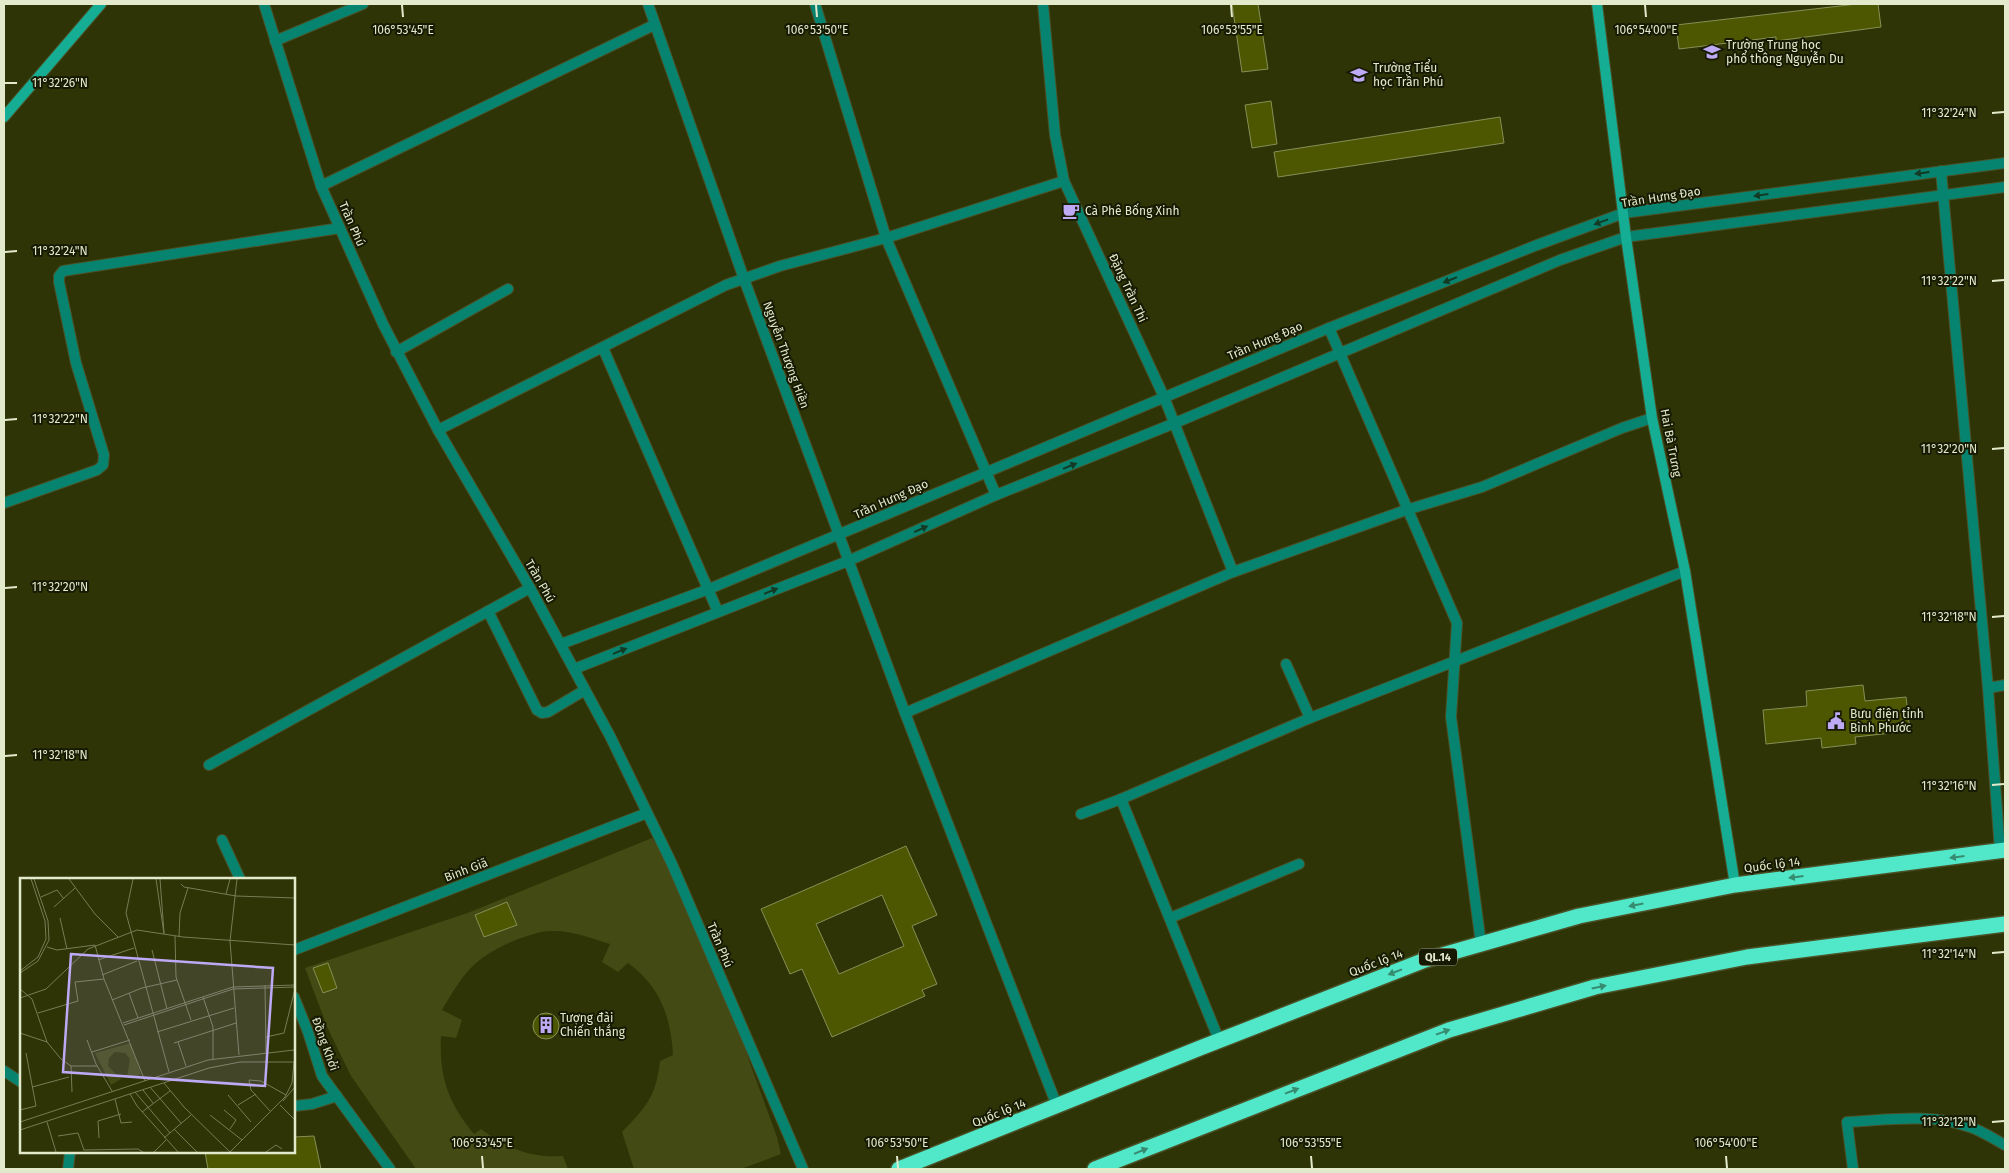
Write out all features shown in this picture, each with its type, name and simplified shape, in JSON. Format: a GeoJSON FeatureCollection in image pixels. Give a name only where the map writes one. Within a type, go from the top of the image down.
{"type":"FeatureCollection","features":[{"type":"Feature","properties":{"kind":"highway","name":"Quốc lộ 14"},"geometry":{"type":"LineString","coordinates":[[900,1169],[1219,1040],[1426,960],[1481,944],[1579,916],[1735,885],[2003,851]]}},
{"type":"Feature","properties":{"kind":"highway"},"geometry":{"type":"LineString","coordinates":[[1095,1169],[1449,1030],[1595,987],[1747,958],[2005,924]]}},
{"type":"Feature","properties":{"kind":"street"},"geometry":{"type":"LineString","coordinates":[[4,117],[101,4]]}},
{"type":"Feature","properties":{"kind":"street","name":"Trần Phú"},"geometry":{"type":"LineString","coordinates":[[264,4],[321,186],[396,352],[438,430],[561,644],[672,864],[802,1169]]}},
{"type":"Feature","properties":{"kind":"street"},"geometry":{"type":"LineString","coordinates":[[275,41],[363,4]]}},
{"type":"Feature","properties":{"kind":"street","name":"Nguyễn Thượng Hiền"},"geometry":{"type":"LineString","coordinates":[[648,4],[744,278],[838,535],[1057,1106]]}},
{"type":"Feature","properties":{"kind":"street"},"geometry":{"type":"LineString","coordinates":[[815,4],[886,238],[996,496]]}},
{"type":"Feature","properties":{"kind":"street","name":"Đặng Trần Thi"},"geometry":{"type":"LineString","coordinates":[[1043,4],[1055,134],[1064,180],[1164,397],[1233,572]]}},
{"type":"Feature","properties":{"kind":"street","name":"Hai Bà Trưng"},"geometry":{"type":"LineString","coordinates":[[1597,4],[1626,237],[1652,418],[1685,570],[1735,885]]}},
{"type":"Feature","properties":{"kind":"street"},"geometry":{"type":"LineString","coordinates":[[321,186],[654,25]]}},
{"type":"Feature","properties":{"kind":"street","name":"Trần Hưng Đạo"},"geometry":{"type":"LineString","coordinates":[[561,644],[708,588],[838,535],[985,471],[1329,328],[1537,245],[1624,214],[2005,163]]}},
{"type":"Feature","properties":{"kind":"street"},"geometry":{"type":"LineString","coordinates":[[1941,171],[2003,851]]}},
{"type":"Feature","properties":{"kind":"street"},"geometry":{"type":"LineString","coordinates":[[438,430],[712,291],[744,278],[886,238],[1064,180]]}},
{"type":"Feature","properties":{"kind":"street"},"geometry":{"type":"LineString","coordinates":[[574,669],[848,561],[996,496],[1175,423],[1560,260],[1626,237],[2005,187]]}},
{"type":"Feature","properties":{"kind":"street"},"geometry":{"type":"LineString","coordinates":[[4,503],[97,470],[103,465],[104,455],[76,363],[59,282],[63,271],[340,228]]}},
{"type":"Feature","properties":{"kind":"street"},"geometry":{"type":"LineString","coordinates":[[396,352],[508,289]]}},
{"type":"Feature","properties":{"kind":"street"},"geometry":{"type":"LineString","coordinates":[[1329,328],[1406,510],[1457,623],[1453,660],[1451,717],[1481,944]]}},
{"type":"Feature","properties":{"kind":"street"},"geometry":{"type":"LineString","coordinates":[[602,348],[718,612]]}},
{"type":"Feature","properties":{"kind":"street"},"geometry":{"type":"LineString","coordinates":[[905,713],[1233,572],[1406,510],[1482,487],[1622,428],[1652,418]]}},
{"type":"Feature","properties":{"kind":"street"},"geometry":{"type":"LineString","coordinates":[[1081,814],[1453,660],[1685,570]]}},
{"type":"Feature","properties":{"kind":"street"},"geometry":{"type":"LineString","coordinates":[[209,765],[530,588]]}},
{"type":"Feature","properties":{"kind":"street"},"geometry":{"type":"LineString","coordinates":[[488,611],[537,710],[542,713],[548,712],[585,690]]}},
{"type":"Feature","properties":{"kind":"street"},"geometry":{"type":"LineString","coordinates":[[1286,664],[1310,718]]}},
{"type":"Feature","properties":{"kind":"street"},"geometry":{"type":"LineString","coordinates":[[1988,688],[2005,686]]}},
{"type":"Feature","properties":{"kind":"street"},"geometry":{"type":"LineString","coordinates":[[1121,799],[1219,1040]]}},
{"type":"Feature","properties":{"kind":"street","name":"Bình Giã"},"geometry":{"type":"LineString","coordinates":[[295,950],[647,814]]}},
{"type":"Feature","properties":{"kind":"street"},"geometry":{"type":"LineString","coordinates":[[222,840],[240,878]]}},
{"type":"Feature","properties":{"kind":"street"},"geometry":{"type":"LineString","coordinates":[[1170,918],[1299,864]]}},
{"type":"Feature","properties":{"kind":"street","name":"Đồng Khởi"},"geometry":{"type":"LineString","coordinates":[[295,1000],[322,1076],[390,1169]]}},
{"type":"Feature","properties":{"kind":"street"},"geometry":{"type":"LineString","coordinates":[[4,1071],[20,1081]]}},
{"type":"Feature","properties":{"kind":"street"},"geometry":{"type":"LineString","coordinates":[[295,1106],[312,1104],[337,1096]]}},
{"type":"Feature","properties":{"kind":"street"},"geometry":{"type":"LineString","coordinates":[[1853,1169],[1847,1122],[1922,1118],[1948,1121],[1972,1128],[2005,1145]]}},
{"type":"Feature","properties":{"kind":"street"},"geometry":{"type":"LineString","coordinates":[[68,1169],[70,1153]]}},
{"type":"Feature","properties":{"kind":"green space"},"geometry":{"type":"Polygon","coordinates":[[[652,838],[666,858],[712,948],[777,1137],[781,1154],[741,1169],[634,1169],[622,1132],[644,1108],[653,1093],[660,1061],[673,1055],[670,1028],[662,1003],[648,982],[628,963],[618,972],[602,962],[610,944],[573,933],[551,931],[518,939],[491,952],[465,975],[442,1010],[462,1020],[456,1038],[441,1036],[442,1064],[447,1088],[452,1100],[465,1123],[474,1134],[481,1129],[500,1142],[519,1150],[540,1155],[563,1156],[568,1169],[416,1169],[351,1076],[328,1029],[305,968],[470,912],[652,838]]]}},
{"type":"Feature","properties":{"kind":"building"},"geometry":{"type":"Polygon","coordinates":[[[1232,4],[1258,4],[1268,69],[1242,72],[1232,4]]]}},
{"type":"Feature","properties":{"kind":"building"},"geometry":{"type":"Polygon","coordinates":[[[1857,4],[1878,4],[1881,27],[1776,41],[1776,37],[1679,49],[1676,25],[1857,4]]]}},
{"type":"Feature","properties":{"kind":"building"},"geometry":{"type":"Polygon","coordinates":[[[1271,101],[1277,144],[1252,148],[1245,105],[1271,101]]]}},
{"type":"Feature","properties":{"kind":"building"},"geometry":{"type":"Polygon","coordinates":[[[1500,117],[1504,143],[1278,177],[1274,152],[1500,117]]]}},
{"type":"Feature","properties":{"kind":"building","name":"Bưu điện tỉnh Bình Phước"},"geometry":{"type":"Polygon","coordinates":[[[1863,685],[1865,701],[1906,697],[1910,731],[1855,737],[1856,744],[1822,748],[1821,738],[1766,744],[1763,710],[1807,706],[1806,691],[1863,685]]]}},
{"type":"Feature","properties":{"kind":"building"},"geometry":{"type":"Polygon","coordinates":[[[906,846],[937,915],[912,926],[937,984],[922,990],[925,996],[832,1037],[802,969],[790,974],[761,909],[906,846]],[[882,895],[816,924],[839,974],[904,946],[882,895]]]}},
{"type":"Feature","properties":{"kind":"building"},"geometry":{"type":"Polygon","coordinates":[[[507,902],[517,925],[484,937],[475,915],[507,902]]]}},
{"type":"Feature","properties":{"kind":"building"},"geometry":{"type":"Polygon","coordinates":[[[328,963],[337,988],[323,993],[313,968],[328,963]]]}},
{"type":"Feature","properties":{"kind":"building","name":"Tượng đài Chiến thắng"},"geometry":{"type":"Polygon","coordinates":[[[546,1013],[555,1017],[559,1026],[555,1035],[546,1039],[537,1035],[533,1026],[537,1017],[546,1013]]]}},
{"type":"Feature","properties":{"kind":"building"},"geometry":{"type":"Polygon","coordinates":[[[314,1136],[321,1169],[208,1169],[205,1153],[295,1153],[295,1137],[314,1136]]]}},
{"type":"Feature","properties":{"kind":"place","name":"Trường Trung học phổ thông Nguyễn Du"},"geometry":{"type":"Point","coordinates":[1712,52]}},
{"type":"Feature","properties":{"kind":"place","name":"Trường Tiểu học Trần Phú"},"geometry":{"type":"Point","coordinates":[1359,75]}},
{"type":"Feature","properties":{"kind":"place","name":"Cà Phê Bống Xinh"},"geometry":{"type":"Point","coordinates":[1071,211]}},
{"type":"Feature","properties":{"kind":"place","name":"Bưu điện tỉnh Bình Phước"},"geometry":{"type":"Point","coordinates":[1836,721]}},
{"type":"Feature","properties":{"kind":"place","name":"Tượng đài Chiến thắng"},"geometry":{"type":"Point","coordinates":[546,1025]}}]}
